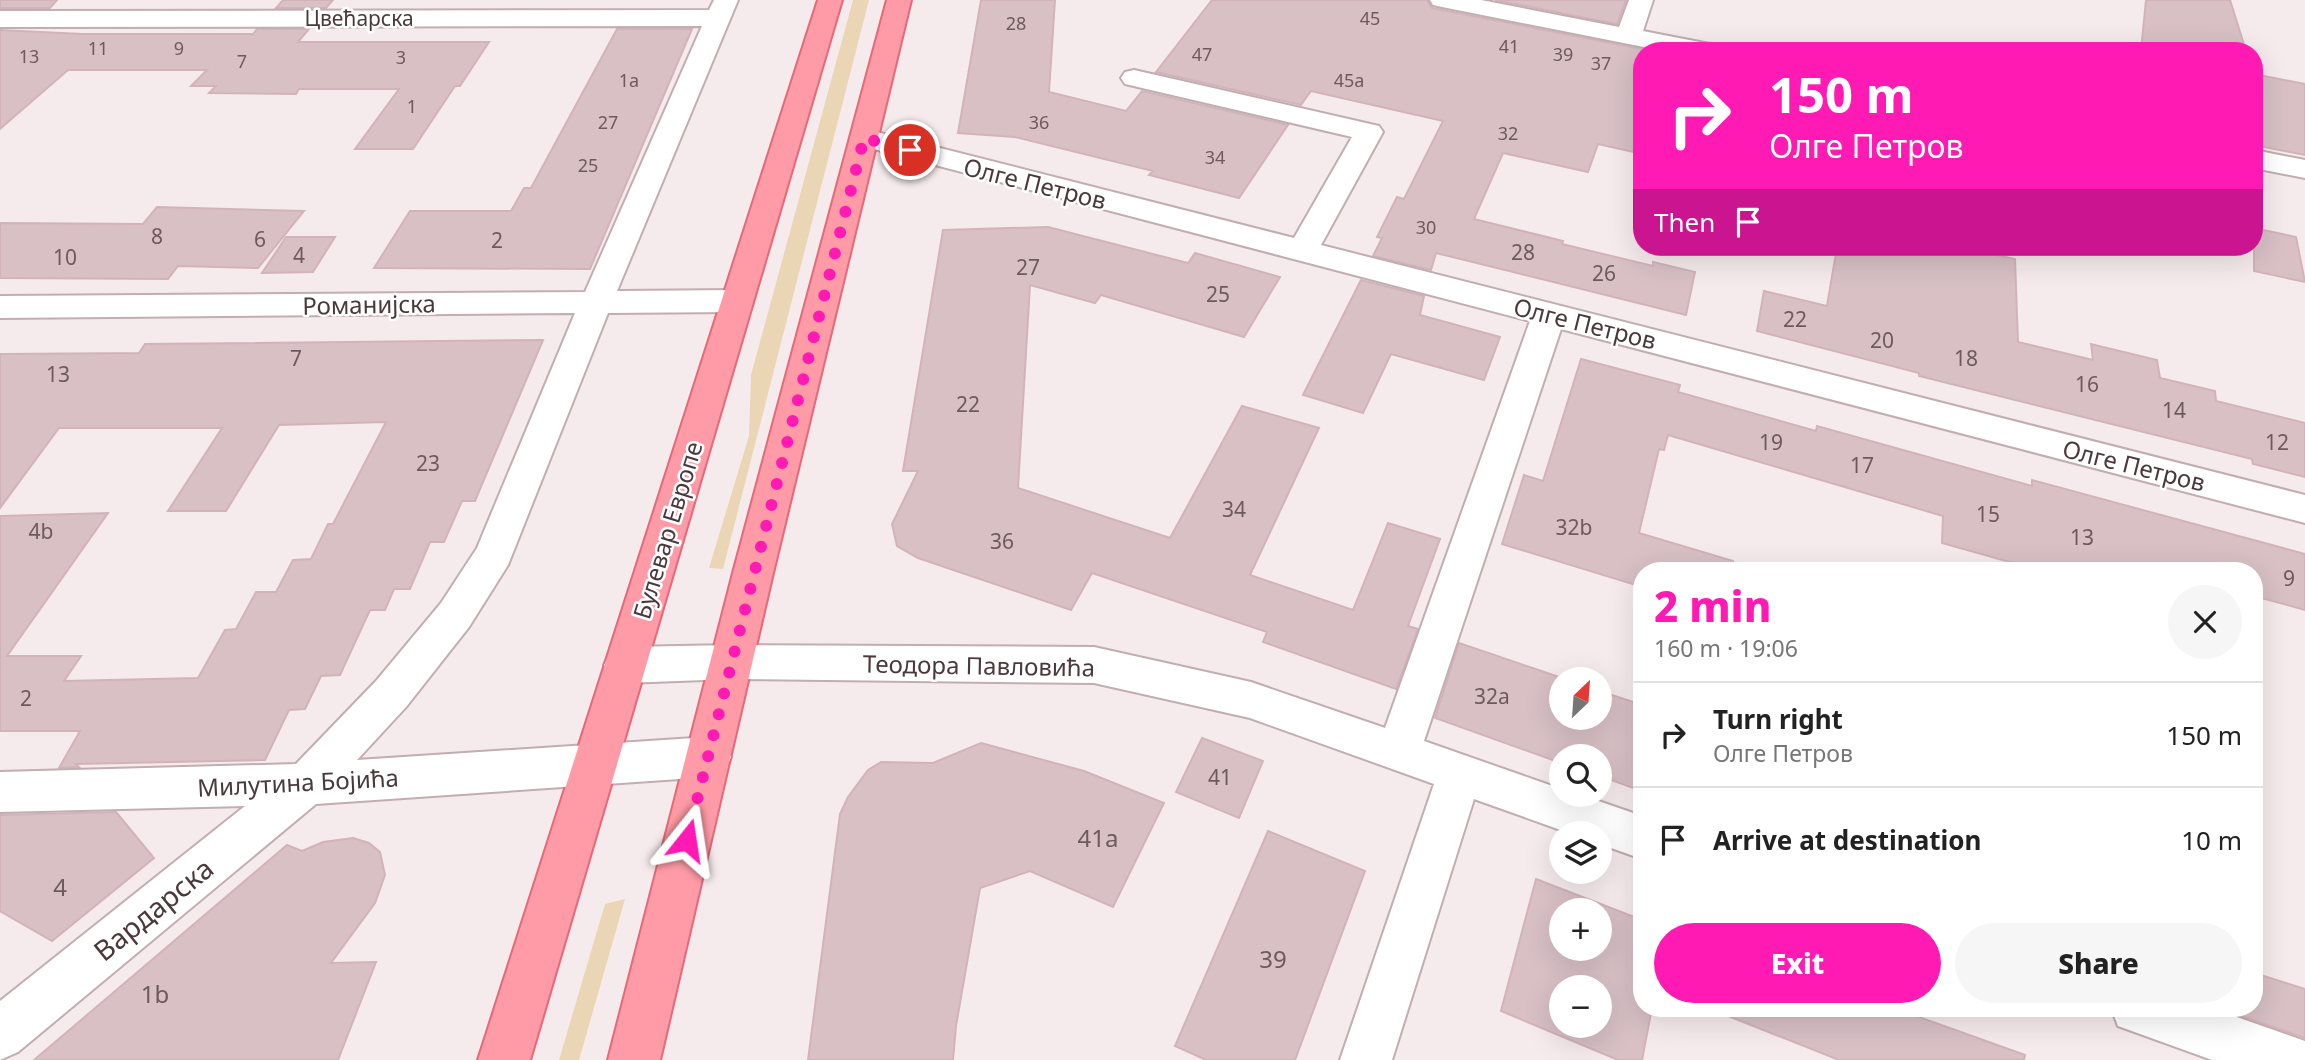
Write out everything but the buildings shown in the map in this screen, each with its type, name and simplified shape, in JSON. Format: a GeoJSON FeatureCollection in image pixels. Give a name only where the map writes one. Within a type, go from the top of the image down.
{"type":"FeatureCollection","features":[{"type":"Feature","properties":{"kind":"main road","name":"Булевар Европе"},"geometry":{"type":"LineString","coordinates":[[504,1060],[830,0]]}},
{"type":"Feature","properties":{"kind":"main road"},"geometry":{"type":"LineString","coordinates":[[634,1060],[900,0]]}},
{"type":"Feature","properties":{"kind":"street"},"geometry":{"type":"LineString","coordinates":[[1442,0],[1660,42]]}},
{"type":"Feature","properties":{"kind":"street"},"geometry":{"type":"LineString","coordinates":[[1629,36],[1642,0]]}},
{"type":"Feature","properties":{"kind":"street"},"geometry":{"type":"LineString","coordinates":[[306,784],[391,694],[450,622],[494,554],[597,302],[722,9]]}},
{"type":"Feature","properties":{"kind":"street","name":"Цвећарска"},"geometry":{"type":"LineString","coordinates":[[0,19],[722,9]]}},
{"type":"Feature","properties":{"kind":"street"},"geometry":{"type":"LineString","coordinates":[[1134,78],[1369,132],[1303,250]]}},
{"type":"Feature","properties":{"kind":"street","name":"Олге Петров"},"geometry":{"type":"LineString","coordinates":[[864,138],[2305,509]]}},
{"type":"Feature","properties":{"kind":"street"},"geometry":{"type":"LineString","coordinates":[[2263,161],[2305,169]]}},
{"type":"Feature","properties":{"kind":"street","name":"Романијска"},"geometry":{"type":"LineString","coordinates":[[0,307],[737,300]]}},
{"type":"Feature","properties":{"kind":"street"},"geometry":{"type":"LineString","coordinates":[[1398,753],[1549,314]]}},
{"type":"Feature","properties":{"kind":"street","name":"Теодора Павловића"},"geometry":{"type":"LineString","coordinates":[[625,665],[732,662],[1094,664],[1251,700],[1459,776],[1633,835]]}},
{"type":"Feature","properties":{"kind":"street","name":"Милутина Бојића"},"geometry":{"type":"LineString","coordinates":[[0,792],[306,784],[709,757]]}},
{"type":"Feature","properties":{"kind":"street"},"geometry":{"type":"LineString","coordinates":[[1366,1060],[1459,776]]}},
{"type":"Feature","properties":{"kind":"street","name":"Вардарска"},"geometry":{"type":"LineString","coordinates":[[0,1034],[306,784]]}},
{"type":"Feature","properties":{"kind":"street"},"geometry":{"type":"LineString","coordinates":[[2162,1017],[2287,1060]]}},
{"type":"Feature","properties":{"kind":"shaded area"},"geometry":{"type":"Polygon","coordinates":[[[853,0],[869,0],[723,569],[709,568],[749,436],[751,375],[853,0]]]}},
{"type":"Feature","properties":{"kind":"shaded area"},"geometry":{"type":"Polygon","coordinates":[[[625,899],[579,1060],[559,1060],[605,904],[625,899]]]}},
{"type":"Feature","properties":{"kind":"route"},"geometry":{"type":"LineString","coordinates":[[687,840],[864,138],[910,150]]}}]}
